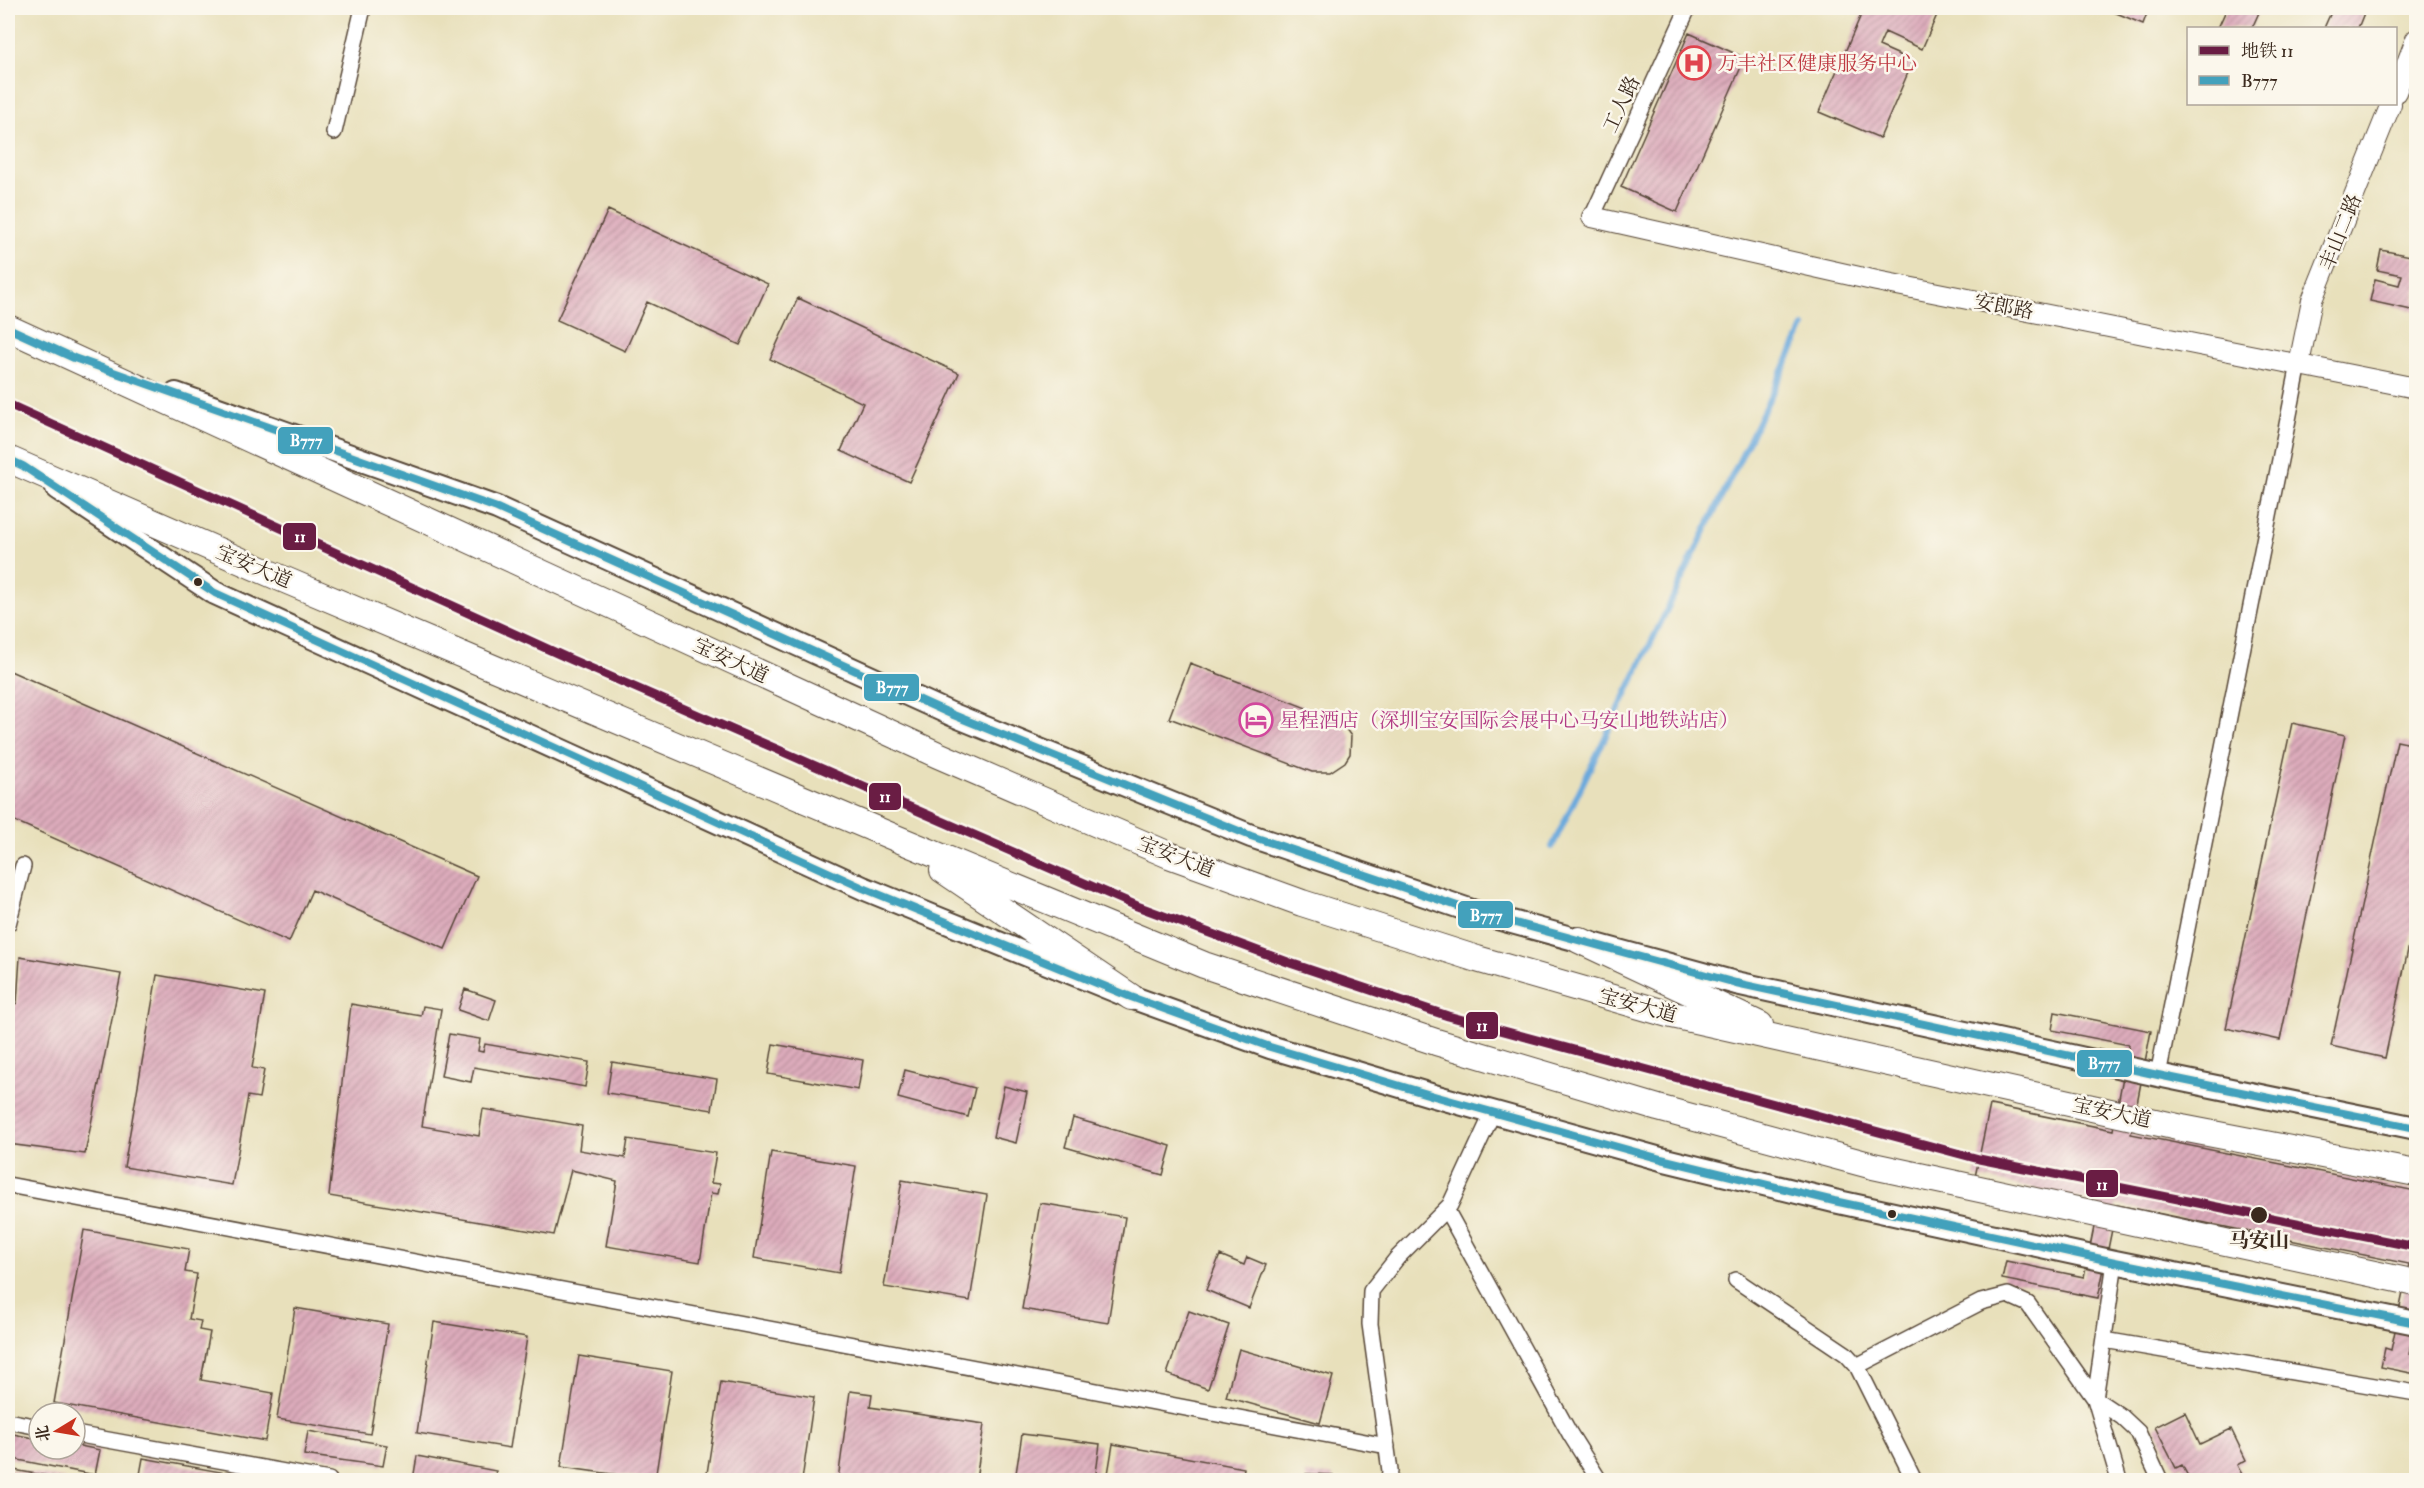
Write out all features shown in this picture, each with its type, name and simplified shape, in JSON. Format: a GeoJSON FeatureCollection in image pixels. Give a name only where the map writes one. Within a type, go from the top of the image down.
{"type":"FeatureCollection","features":[{"type":"Feature","properties":{"kind":"main road","name":"宝安大道"},"geometry":{"type":"LineString","coordinates":[[8,328],[938,755],[1169,855],[1302,903],[1477,959],[1668,1014],[2182,1128],[2416,1173]]}},
{"type":"Feature","properties":{"kind":"main road"},"geometry":{"type":"LineString","coordinates":[[74,358],[497,508],[951,714],[1251,836],[1475,912],[1736,983],[2158,1075],[2416,1128]]}},
{"type":"Feature","properties":{"kind":"main road","name":"宝安大道"},"geometry":{"type":"LineString","coordinates":[[15,463],[898,839],[1204,965],[1436,1042],[1635,1101],[1873,1166],[2416,1283]]}},
{"type":"Feature","properties":{"kind":"main road"},"geometry":{"type":"LineString","coordinates":[[15,463],[215,593],[863,888],[1131,997],[1270,1047],[1661,1159],[1822,1198],[2115,1262],[2416,1323]]}},
{"type":"Feature","properties":{"kind":"main road"},"geometry":{"type":"LineString","coordinates":[[898,839],[1131,997]]}},
{"type":"Feature","properties":{"kind":"main road"},"geometry":{"type":"LineString","coordinates":[[1579,940],[1806,1046]]}},
{"type":"Feature","properties":{"kind":"street"},"geometry":{"type":"LineString","coordinates":[[334,132],[363,8]]}},
{"type":"Feature","properties":{"kind":"street","name":"工人路"},"geometry":{"type":"LineString","coordinates":[[1592,217],[1688,8]]}},
{"type":"Feature","properties":{"kind":"street"},"geometry":{"type":"LineString","coordinates":[[2397,90],[2411,66],[2416,39]]}},
{"type":"Feature","properties":{"kind":"street","name":"丰山二路"},"geometry":{"type":"LineString","coordinates":[[2299,364],[2312,300],[2391,105]]}},
{"type":"Feature","properties":{"kind":"street","name":"安郎路"},"geometry":{"type":"LineString","coordinates":[[1592,217],[1877,281],[2416,388]]}},
{"type":"Feature","properties":{"kind":"street"},"geometry":{"type":"LineString","coordinates":[[2158,1075],[2299,364]]}},
{"type":"Feature","properties":{"kind":"street"},"geometry":{"type":"LineString","coordinates":[[8,924],[23,866]]}},
{"type":"Feature","properties":{"kind":"street"},"geometry":{"type":"LineString","coordinates":[[1389,1480],[1387,1446],[1370,1324],[1371,1291],[1397,1258],[1450,1205],[1493,1112]]}},
{"type":"Feature","properties":{"kind":"street"},"geometry":{"type":"LineString","coordinates":[[8,1185],[1387,1446]]}},
{"type":"Feature","properties":{"kind":"street"},"geometry":{"type":"LineString","coordinates":[[1446,1209],[1570,1434],[1599,1480]]}},
{"type":"Feature","properties":{"kind":"street"},"geometry":{"type":"LineString","coordinates":[[2113,1479],[2095,1399],[2115,1262]]}},
{"type":"Feature","properties":{"kind":"street"},"geometry":{"type":"LineString","coordinates":[[1736,1280],[1846,1354],[1857,1366],[1914,1480]]}},
{"type":"Feature","properties":{"kind":"street"},"geometry":{"type":"LineString","coordinates":[[1857,1366],[1981,1302],[2008,1295],[2028,1304],[2095,1399],[2122,1417],[2138,1432],[2160,1480]]}},
{"type":"Feature","properties":{"kind":"street"},"geometry":{"type":"LineString","coordinates":[[2104,1340],[2416,1393]]}},
{"type":"Feature","properties":{"kind":"street"},"geometry":{"type":"LineString","coordinates":[[8,1421],[27,1425]]}},
{"type":"Feature","properties":{"kind":"street"},"geometry":{"type":"LineString","coordinates":[[87,1436],[329,1480]]}},
{"type":"Feature","properties":{"kind":"building"},"geometry":{"type":"Polygon","coordinates":[[[1864,8],[1940,8],[1922,49],[1885,32],[1879,46],[1913,61],[1880,138],[1819,112],[1864,8]]]}},
{"type":"Feature","properties":{"kind":"building"},"geometry":{"type":"Polygon","coordinates":[[[2110,8],[2149,8],[2143,24],[2109,10],[2110,8]]]}},
{"type":"Feature","properties":{"kind":"building"},"geometry":{"type":"Polygon","coordinates":[[[2227,8],[2261,8],[2252,27],[2218,27],[2227,8]]]}},
{"type":"Feature","properties":{"kind":"building"},"geometry":{"type":"Polygon","coordinates":[[[2333,8],[2366,8],[2358,27],[2324,27],[2333,8]]]}},
{"type":"Feature","properties":{"kind":"building"},"geometry":{"type":"Polygon","coordinates":[[[1689,33],[1745,58],[1677,212],[1621,187],[1689,33]]]}},
{"type":"Feature","properties":{"kind":"building"},"geometry":{"type":"Polygon","coordinates":[[[608,210],[768,284],[740,345],[647,302],[625,351],[557,320],[608,210]]]}},
{"type":"Feature","properties":{"kind":"building"},"geometry":{"type":"Polygon","coordinates":[[[2381,250],[2416,257],[2416,311],[2370,301],[2375,279],[2399,285],[2402,275],[2377,270],[2381,250]]]}},
{"type":"Feature","properties":{"kind":"building"},"geometry":{"type":"Polygon","coordinates":[[[798,298],[959,373],[909,482],[841,451],[863,403],[770,359],[798,298]]]}},
{"type":"Feature","properties":{"kind":"building","name":"星程酒店（深圳宝安国际会展中心马安山地铁站店）"},"geometry":{"type":"Polygon","coordinates":[[[1190,663],[1340,721],[1351,736],[1350,754],[1345,762],[1330,772],[1312,772],[1169,718],[1190,663]]]}},
{"type":"Feature","properties":{"kind":"building"},"geometry":{"type":"Polygon","coordinates":[[[8,670],[477,876],[445,949],[312,890],[289,942],[8,818],[8,670]]]}},
{"type":"Feature","properties":{"kind":"building"},"geometry":{"type":"Polygon","coordinates":[[[2292,723],[2345,735],[2280,1040],[2226,1028],[2292,723]]]}},
{"type":"Feature","properties":{"kind":"building"},"geometry":{"type":"Polygon","coordinates":[[[2397,741],[2416,745],[2416,912],[2385,1058],[2331,1046],[2397,741]]]}},
{"type":"Feature","properties":{"kind":"building"},"geometry":{"type":"Polygon","coordinates":[[[20,957],[121,974],[85,1154],[8,1144],[8,1008],[17,1003],[20,957]]]}},
{"type":"Feature","properties":{"kind":"building"},"geometry":{"type":"Polygon","coordinates":[[[157,975],[265,994],[252,1068],[264,1070],[259,1098],[248,1096],[232,1185],[124,1167],[157,975]]]}},
{"type":"Feature","properties":{"kind":"building"},"geometry":{"type":"Polygon","coordinates":[[[465,989],[496,1000],[489,1021],[458,1010],[465,989]]]}},
{"type":"Feature","properties":{"kind":"building"},"geometry":{"type":"Polygon","coordinates":[[[351,1004],[421,1016],[423,1006],[441,1009],[422,1126],[479,1136],[483,1109],[582,1126],[579,1150],[625,1158],[628,1139],[716,1153],[711,1183],[720,1184],[718,1194],[711,1193],[700,1262],[606,1246],[617,1181],[571,1170],[554,1235],[329,1196],[351,1004]]]}},
{"type":"Feature","properties":{"kind":"building"},"geometry":{"type":"Polygon","coordinates":[[[2055,1012],[2151,1031],[2131,1134],[2416,1191],[2416,1318],[2409,1354],[2416,1355],[2416,1374],[2381,1367],[2385,1348],[2391,1350],[2409,1264],[2117,1205],[2098,1298],[2002,1279],[2006,1261],[2084,1277],[2099,1202],[1975,1177],[1990,1105],[2113,1130],[2129,1045],[2052,1030],[2055,1012]]]}},
{"type":"Feature","properties":{"kind":"building"},"geometry":{"type":"Polygon","coordinates":[[[449,1034],[480,1039],[478,1051],[483,1052],[485,1044],[589,1062],[585,1087],[474,1067],[471,1082],[441,1076],[449,1034]]]}},
{"type":"Feature","properties":{"kind":"building"},"geometry":{"type":"Polygon","coordinates":[[[773,1044],[863,1060],[858,1090],[768,1074],[773,1044]]]}},
{"type":"Feature","properties":{"kind":"building"},"geometry":{"type":"Polygon","coordinates":[[[612,1062],[717,1079],[712,1110],[607,1093],[612,1062]]]}},
{"type":"Feature","properties":{"kind":"building"},"geometry":{"type":"Polygon","coordinates":[[[905,1070],[975,1088],[968,1117],[898,1098],[905,1070]]]}},
{"type":"Feature","properties":{"kind":"building"},"geometry":{"type":"Polygon","coordinates":[[[1004,1086],[1027,1092],[1016,1143],[993,1137],[1004,1086]]]}},
{"type":"Feature","properties":{"kind":"building"},"geometry":{"type":"Polygon","coordinates":[[[1073,1118],[1171,1146],[1163,1175],[1065,1147],[1073,1118]]]}},
{"type":"Feature","properties":{"kind":"building"},"geometry":{"type":"Polygon","coordinates":[[[771,1152],[856,1166],[839,1273],[754,1258],[771,1152]]]}},
{"type":"Feature","properties":{"kind":"building"},"geometry":{"type":"Polygon","coordinates":[[[902,1180],[987,1195],[970,1301],[884,1287],[902,1180]]]}},
{"type":"Feature","properties":{"kind":"building"},"geometry":{"type":"Polygon","coordinates":[[[1040,1203],[1125,1217],[1108,1323],[1022,1309],[1040,1203]]]}},
{"type":"Feature","properties":{"kind":"building"},"geometry":{"type":"Polygon","coordinates":[[[84,1230],[189,1249],[185,1272],[197,1274],[189,1319],[201,1321],[199,1330],[210,1332],[201,1380],[273,1393],[265,1441],[87,1409],[87,1401],[54,1401],[84,1230]]]}},
{"type":"Feature","properties":{"kind":"building"},"geometry":{"type":"Polygon","coordinates":[[[1220,1255],[1244,1265],[1247,1257],[1266,1265],[1249,1308],[1206,1290],[1220,1255]]]}},
{"type":"Feature","properties":{"kind":"building"},"geometry":{"type":"Polygon","coordinates":[[[295,1308],[388,1324],[370,1434],[277,1419],[295,1308]]]}},
{"type":"Feature","properties":{"kind":"building"},"geometry":{"type":"Polygon","coordinates":[[[1189,1311],[1229,1325],[1208,1389],[1167,1374],[1189,1311]]]}},
{"type":"Feature","properties":{"kind":"building"},"geometry":{"type":"Polygon","coordinates":[[[434,1322],[527,1337],[510,1448],[417,1433],[434,1322]]]}},
{"type":"Feature","properties":{"kind":"building"},"geometry":{"type":"Polygon","coordinates":[[[1239,1349],[1333,1376],[1320,1423],[1226,1397],[1239,1349]]]}},
{"type":"Feature","properties":{"kind":"building"},"geometry":{"type":"Polygon","coordinates":[[[579,1356],[672,1371],[655,1480],[561,1467],[579,1356]]]}},
{"type":"Feature","properties":{"kind":"building"},"geometry":{"type":"Polygon","coordinates":[[[721,1382],[814,1397],[802,1480],[706,1480],[721,1382]]]}},
{"type":"Feature","properties":{"kind":"building"},"geometry":{"type":"Polygon","coordinates":[[[850,1391],[872,1394],[870,1407],[984,1424],[976,1480],[838,1480],[850,1391]]]}},
{"type":"Feature","properties":{"kind":"building"},"geometry":{"type":"Polygon","coordinates":[[[2185,1412],[2200,1444],[2231,1429],[2246,1460],[2237,1465],[2245,1480],[2190,1480],[2182,1465],[2176,1468],[2155,1427],[2185,1412]]]}},
{"type":"Feature","properties":{"kind":"building"},"geometry":{"type":"Polygon","coordinates":[[[308,1431],[387,1445],[383,1466],[304,1455],[308,1431]]]}},
{"type":"Feature","properties":{"kind":"building"},"geometry":{"type":"Polygon","coordinates":[[[8,1433],[27,1437],[27,1461],[87,1461],[87,1447],[100,1450],[95,1475],[8,1458],[8,1433]]]}},
{"type":"Feature","properties":{"kind":"building"},"geometry":{"type":"Polygon","coordinates":[[[1022,1434],[1100,1444],[1095,1480],[1015,1480],[1022,1434]]]}},
{"type":"Feature","properties":{"kind":"building"},"geometry":{"type":"Polygon","coordinates":[[[1113,1444],[1244,1468],[1242,1480],[1107,1480],[1113,1444]]]}},
{"type":"Feature","properties":{"kind":"building"},"geometry":{"type":"Polygon","coordinates":[[[417,1456],[496,1471],[494,1480],[413,1480],[417,1456]]]}},
{"type":"Feature","properties":{"kind":"building"},"geometry":{"type":"Polygon","coordinates":[[[143,1458],[243,1476],[242,1480],[139,1480],[143,1458]]]}},
{"type":"Feature","properties":{"kind":"building"},"geometry":{"type":"Polygon","coordinates":[[[8,1469],[65,1479],[65,1480],[8,1480],[8,1469]]]}},
{"type":"Feature","properties":{"kind":"building"},"geometry":{"type":"Polygon","coordinates":[[[1306,1474],[1333,1475],[1333,1480],[1306,1480],[1306,1474]]]}},
{"type":"Feature","properties":{"kind":"waterway"},"geometry":{"type":"LineString","coordinates":[[1552,847],[1804,327]]}},
{"type":"Feature","properties":{"kind":"metro line","name":"11"},"geometry":{"type":"LineString","coordinates":[[8,404],[572,660],[1137,906],[1293,964],[1448,1016],[1979,1159],[2416,1247]]}},
{"type":"Feature","properties":{"kind":"transit line","name":"B777"},"geometry":{"type":"LineString","coordinates":[[8,328],[74,358],[497,508],[951,714],[1251,836],[1475,912],[1736,983],[2158,1075],[2416,1128]]}},
{"type":"Feature","properties":{"kind":"transit line","name":"B777"},"geometry":{"type":"LineString","coordinates":[[8,459],[23,466],[215,593],[863,888],[1131,997],[1270,1047],[1434,1096],[1661,1159],[1834,1201],[2115,1262],[2416,1323]]}},
{"type":"Feature","properties":{"kind":"place","name":"万丰社区健康服务中心"},"geometry":{"type":"Point","coordinates":[1694,63]}},
{"type":"Feature","properties":{"kind":"place","name":"星程酒店（深圳宝安国际会展中心马安山地铁站店）"},"geometry":{"type":"Point","coordinates":[1256,720]}},
{"type":"Feature","properties":{"kind":"place","name":"马安山"},"geometry":{"type":"Point","coordinates":[2259,1215]}}]}
